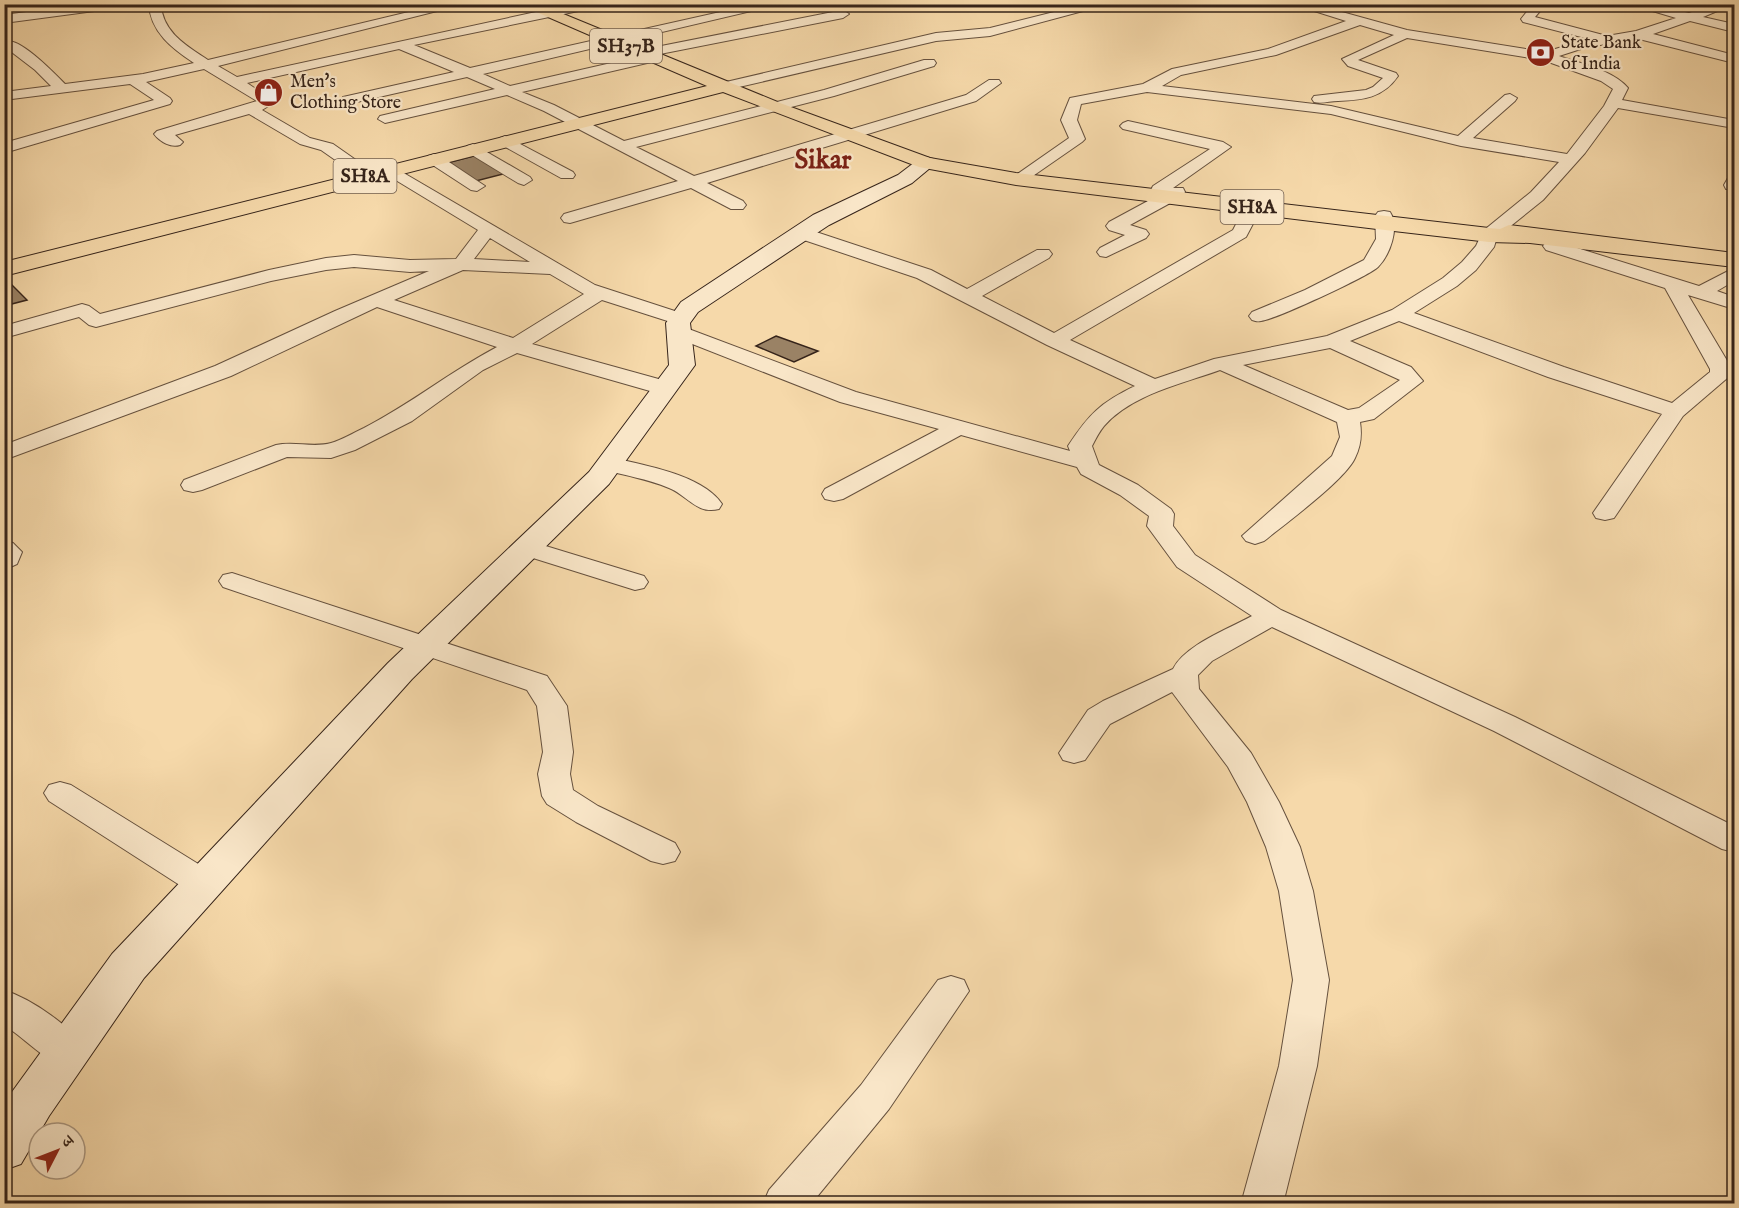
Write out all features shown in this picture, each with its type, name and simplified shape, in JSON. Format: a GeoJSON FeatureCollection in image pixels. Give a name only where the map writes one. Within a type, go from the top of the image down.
{"type":"FeatureCollection","features":[{"type":"Feature","properties":{"kind":"main road","name":"SH37B"},"geometry":{"type":"LineString","coordinates":[[525,4],[726,86]]}},
{"type":"Feature","properties":{"kind":"main road","name":"SH8A"},"geometry":{"type":"LineString","coordinates":[[4,269],[367,175],[726,86],[774,107],[926,163],[1016,180],[1168,193]]}},
{"type":"Feature","properties":{"kind":"main road","name":"SH8A"},"geometry":{"type":"LineString","coordinates":[[973,172],[1024,175],[1734,260]]}},
{"type":"Feature","properties":{"kind":"street"},"geometry":{"type":"LineString","coordinates":[[4,19],[117,4]]}},
{"type":"Feature","properties":{"kind":"street"},"geometry":{"type":"LineString","coordinates":[[155,4],[154,15],[159,25],[190,56],[237,81],[268,102],[162,134],[175,142]]}},
{"type":"Feature","properties":{"kind":"street"},"geometry":{"type":"LineString","coordinates":[[4,96],[134,80],[207,65],[459,4]]}},
{"type":"Feature","properties":{"kind":"street"},"geometry":{"type":"LineString","coordinates":[[237,81],[593,4]]}},
{"type":"Feature","properties":{"kind":"street"},"geometry":{"type":"LineString","coordinates":[[712,4],[738,14]]}},
{"type":"Feature","properties":{"kind":"street"},"geometry":{"type":"LineString","coordinates":[[348,100],[775,4]]}},
{"type":"Feature","properties":{"kind":"street"},"geometry":{"type":"LineString","coordinates":[[726,86],[936,37],[990,32],[1103,4]]}},
{"type":"Feature","properties":{"kind":"street"},"geometry":{"type":"LineString","coordinates":[[1298,4],[1406,34],[1546,56],[1606,78],[1621,88],[1613,103],[1571,159],[1538,196],[1492,232],[1470,266],[1450,282],[1399,314],[1332,341],[1221,363],[1154,386],[1119,403],[1095,422],[1080,446],[1089,469],[1129,490],[1162,513],[1160,526],[1186,561],[1271,616],[1466,705],[1657,799],[1734,840]]}},
{"type":"Feature","properties":{"kind":"street"},"geometry":{"type":"LineString","coordinates":[[1540,4],[1527,19],[1609,39]]}},
{"type":"Feature","properties":{"kind":"street"},"geometry":{"type":"LineString","coordinates":[[1635,4],[1734,28]]}},
{"type":"Feature","properties":{"kind":"street"},"geometry":{"type":"LineString","coordinates":[[1546,56],[1585,43],[1638,35],[1728,4]]}},
{"type":"Feature","properties":{"kind":"street"},"geometry":{"type":"LineString","coordinates":[[386,119],[650,55],[843,14]]}},
{"type":"Feature","properties":{"kind":"street"},"geometry":{"type":"LineString","coordinates":[[1147,88],[1176,72],[1271,52],[1359,21]]}},
{"type":"Feature","properties":{"kind":"street"},"geometry":{"type":"LineString","coordinates":[[376,28],[405,44],[549,108],[737,205]]}},
{"type":"Feature","properties":{"kind":"street"},"geometry":{"type":"LineString","coordinates":[[1304,107],[1323,98],[1371,93],[1391,78],[1386,73],[1350,61],[1350,58],[1406,34]]}},
{"type":"Feature","properties":{"kind":"street"},"geometry":{"type":"LineString","coordinates":[[1638,35],[1734,59]]}},
{"type":"Feature","properties":{"kind":"street"},"geometry":{"type":"LineString","coordinates":[[1302,41],[1358,54]]}},
{"type":"Feature","properties":{"kind":"street"},"geometry":{"type":"LineString","coordinates":[[10,44],[40,67],[61,88]]}},
{"type":"Feature","properties":{"kind":"street"},"geometry":{"type":"LineString","coordinates":[[621,146],[774,107],[928,63]]}},
{"type":"Feature","properties":{"kind":"street"},"geometry":{"type":"LineString","coordinates":[[4,148],[165,101],[134,80]]}},
{"type":"Feature","properties":{"kind":"street"},"geometry":{"type":"LineString","coordinates":[[570,218],[696,183],[971,98],[994,83]]}},
{"type":"Feature","properties":{"kind":"street"},"geometry":{"type":"LineString","coordinates":[[1024,175],[1077,139],[1069,120],[1075,101],[1147,88],[1330,110],[1461,141],[1571,159]]}},
{"type":"Feature","properties":{"kind":"street"},"geometry":{"type":"LineString","coordinates":[[1461,141],[1510,98]]}},
{"type":"Feature","properties":{"kind":"street"},"geometry":{"type":"LineString","coordinates":[[1613,103],[1734,124]]}},
{"type":"Feature","properties":{"kind":"street"},"geometry":{"type":"LineString","coordinates":[[250,109],[305,141],[327,147],[367,175]]}},
{"type":"Feature","properties":{"kind":"street"},"geometry":{"type":"LineString","coordinates":[[1106,252],[1140,234],[1115,226],[1168,193],[1223,147],[1128,126]]}},
{"type":"Feature","properties":{"kind":"street"},"geometry":{"type":"LineString","coordinates":[[4,129],[29,141]]}},
{"type":"Feature","properties":{"kind":"street"},"geometry":{"type":"LineString","coordinates":[[505,141],[567,175]]}},
{"type":"Feature","properties":{"kind":"street"},"geometry":{"type":"LineString","coordinates":[[473,149],[524,180]]}},
{"type":"Feature","properties":{"kind":"street"},"geometry":{"type":"LineString","coordinates":[[434,159],[477,186]]}},
{"type":"Feature","properties":{"kind":"street"},"geometry":{"type":"LineString","coordinates":[[4,1148],[32,1101],[128,966],[424,647],[599,478],[682,365],[680,325],[689,308],[821,220],[905,179],[926,163]]}},
{"type":"Feature","properties":{"kind":"street"},"geometry":{"type":"LineString","coordinates":[[390,170],[588,289],[680,325],[816,386],[1087,463]]}},
{"type":"Feature","properties":{"kind":"street"},"geometry":{"type":"LineString","coordinates":[[1054,341],[1239,233],[1254,204]]}},
{"type":"Feature","properties":{"kind":"street"},"geometry":{"type":"LineString","coordinates":[[1259,316],[1312,294],[1371,264],[1385,239],[1385,220]]}},
{"type":"Feature","properties":{"kind":"street"},"geometry":{"type":"LineString","coordinates":[[4,453],[223,371],[376,300],[461,264],[488,229]]}},
{"type":"Feature","properties":{"kind":"street"},"geometry":{"type":"LineString","coordinates":[[801,233],[924,274],[1054,341],[1154,386]]}},
{"type":"Feature","properties":{"kind":"street"},"geometry":{"type":"LineString","coordinates":[[1552,246],[1734,303]]}},
{"type":"Feature","properties":{"kind":"street"},"geometry":{"type":"LineString","coordinates":[[968,296],[1043,254]]}},
{"type":"Feature","properties":{"kind":"street"},"geometry":{"type":"LineString","coordinates":[[4,332],[82,310],[96,321],[269,276],[326,264],[354,261],[410,266],[461,264],[555,269]]}},
{"type":"Feature","properties":{"kind":"street"},"geometry":{"type":"LineString","coordinates":[[1702,292],[1734,274]]}},
{"type":"Feature","properties":{"kind":"street"},"geometry":{"type":"LineString","coordinates":[[1605,513],[1675,411],[1718,378],[1721,369],[1672,284]]}},
{"type":"Feature","properties":{"kind":"street"},"geometry":{"type":"LineString","coordinates":[[193,485],[284,450],[331,451],[347,445],[404,416],[476,366],[515,346],[599,293]]}},
{"type":"Feature","properties":{"kind":"street"},"geometry":{"type":"LineString","coordinates":[[376,300],[515,346],[666,388]]}},
{"type":"Feature","properties":{"kind":"street"},"geometry":{"type":"LineString","coordinates":[[1399,314],[1556,372],[1675,411]]}},
{"type":"Feature","properties":{"kind":"street"},"geometry":{"type":"LineString","coordinates":[[1221,363],[1337,415],[1348,417],[1366,414],[1412,381],[1402,372],[1332,341]]}},
{"type":"Feature","properties":{"kind":"street"},"geometry":{"type":"LineString","coordinates":[[1255,536],[1311,490],[1343,459],[1351,437],[1348,417]]}},
{"type":"Feature","properties":{"kind":"street"},"geometry":{"type":"LineString","coordinates":[[834,494],[958,428]]}},
{"type":"Feature","properties":{"kind":"street"},"geometry":{"type":"LineString","coordinates":[[609,464],[679,483],[710,504]]}},
{"type":"Feature","properties":{"kind":"street"},"geometry":{"type":"LineString","coordinates":[[4,548],[9,552],[8,559],[4,562]]}},
{"type":"Feature","properties":{"kind":"street"},"geometry":{"type":"LineString","coordinates":[[526,548],[635,582]]}},
{"type":"Feature","properties":{"kind":"street"},"geometry":{"type":"LineString","coordinates":[[232,582],[537,683],[552,706],[558,752],[554,774],[558,796],[587,814],[663,852]]}},
{"type":"Feature","properties":{"kind":"street"},"geometry":{"type":"LineString","coordinates":[[1262,1203],[1298,1066],[1311,980],[1296,891],[1283,847],[1263,802],[1240,761],[1185,690],[1184,675],[1189,665],[1202,655],[1271,616]]}},
{"type":"Feature","properties":{"kind":"street"},"geometry":{"type":"LineString","coordinates":[[1074,753],[1099,717],[1113,708],[1184,675]]}},
{"type":"Feature","properties":{"kind":"street"},"geometry":{"type":"LineString","coordinates":[[60,793],[204,884]]}},
{"type":"Feature","properties":{"kind":"street"},"geometry":{"type":"LineString","coordinates":[[784,1203],[874,1097],[951,990]]}},
{"type":"Feature","properties":{"kind":"street"},"geometry":{"type":"LineString","coordinates":[[4,1005],[34,1024],[67,1052]]}},
{"type":"Feature","properties":{"kind":"building"},"geometry":{"type":"Polygon","coordinates":[[[477,155],[507,173],[472,182],[443,164],[477,155]]]}},
{"type":"Feature","properties":{"kind":"building"},"geometry":{"type":"Polygon","coordinates":[[[4,277],[27,300],[4,306],[4,277]]]}},
{"type":"Feature","properties":{"kind":"building"},"geometry":{"type":"Polygon","coordinates":[[[776,336],[818,351],[794,362],[756,346],[776,336]]]}},
{"type":"Feature","properties":{"kind":"place","name":"State Bank of India"},"geometry":{"type":"Point","coordinates":[1540,53]}},
{"type":"Feature","properties":{"kind":"place","name":"Men's Clothing Store"},"geometry":{"type":"Point","coordinates":[269,92]}},
{"type":"Feature","properties":{"kind":"district","name":"Sikar"},"geometry":{"type":"Point","coordinates":[823,161]}}]}
